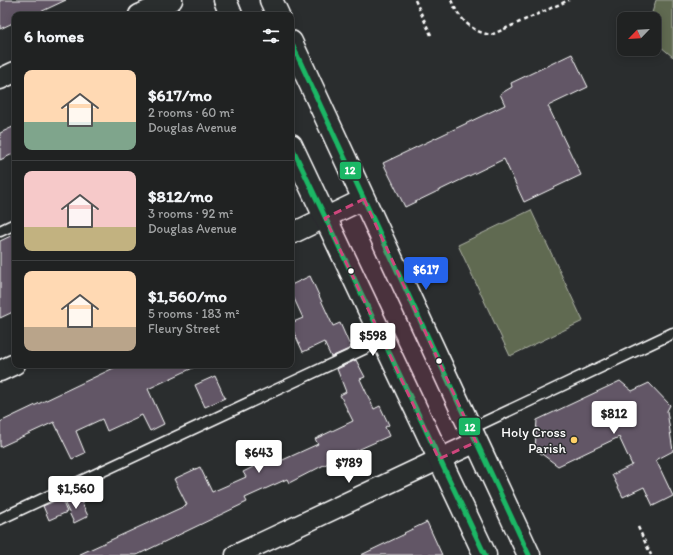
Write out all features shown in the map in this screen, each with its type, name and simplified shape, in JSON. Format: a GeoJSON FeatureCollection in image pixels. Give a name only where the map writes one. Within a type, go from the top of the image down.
{"type":"FeatureCollection","features":[{"type":"Feature","properties":{"kind":"street"},"geometry":{"type":"LineString","coordinates":[[146,12],[172,0]]}},
{"type":"Feature","properties":{"kind":"street"},"geometry":{"type":"LineString","coordinates":[[225,0],[231,12]]}},
{"type":"Feature","properties":{"kind":"street"},"geometry":{"type":"LineString","coordinates":[[271,0],[277,12]]}},
{"type":"Feature","properties":{"kind":"street"},"geometry":{"type":"LineString","coordinates":[[294,48],[530,555]]}},
{"type":"Feature","properties":{"kind":"street"},"geometry":{"type":"LineString","coordinates":[[0,79],[12,73]]}},
{"type":"Feature","properties":{"kind":"street"},"geometry":{"type":"LineString","coordinates":[[294,151],[485,555]]}},
{"type":"Feature","properties":{"kind":"street"},"geometry":{"type":"LineString","coordinates":[[294,233],[364,200]]}},
{"type":"Feature","properties":{"kind":"street"},"geometry":{"type":"LineString","coordinates":[[0,371],[12,365]]}},
{"type":"Feature","properties":{"kind":"street"},"geometry":{"type":"LineString","coordinates":[[236,555],[439,459],[473,435]]}},
{"type":"Feature","properties":{"kind":"lane"},"geometry":{"type":"LineString","coordinates":[[0,231],[12,225]]}},
{"type":"Feature","properties":{"kind":"lane"},"geometry":{"type":"LineString","coordinates":[[473,435],[673,333]]}},
{"type":"Feature","properties":{"kind":"lane"},"geometry":{"type":"LineString","coordinates":[[0,519],[383,340]]}},
{"type":"Feature","properties":{"kind":"path"},"geometry":{"type":"LineString","coordinates":[[415,0],[431,35]]}},
{"type":"Feature","properties":{"kind":"path"},"geometry":{"type":"LineString","coordinates":[[451,0],[457,13],[464,21],[479,32],[491,35],[569,0]]}},
{"type":"Feature","properties":{"kind":"path"},"geometry":{"type":"LineString","coordinates":[[422,29],[427,27]]}},
{"type":"Feature","properties":{"kind":"path"},"geometry":{"type":"LineString","coordinates":[[638,527],[651,555]]}},
{"type":"Feature","properties":{"kind":"highlighted area"},"geometry":{"type":"Polygon","coordinates":[[[364,199],[476,442],[439,459],[325,218],[364,199]]]}},
{"type":"Feature","properties":{"kind":"green space"},"geometry":{"type":"Polygon","coordinates":[[[656,0],[673,0],[673,57],[661,47],[661,12],[652,12],[656,0]]]}},
{"type":"Feature","properties":{"kind":"green space"},"geometry":{"type":"Polygon","coordinates":[[[531,210],[583,321],[510,356],[458,245],[531,210]]]}},
{"type":"Feature","properties":{"kind":"building"},"geometry":{"type":"Polygon","coordinates":[[[0,0],[66,0],[40,12],[12,12],[12,23],[0,29],[0,0]]]}},
{"type":"Feature","properties":{"kind":"building"},"geometry":{"type":"Polygon","coordinates":[[[572,54],[588,87],[548,106],[581,175],[524,202],[504,159],[405,207],[383,163],[505,105],[500,94],[512,87],[511,83],[572,54]]]}},
{"type":"Feature","properties":{"kind":"building"},"geometry":{"type":"Polygon","coordinates":[[[12,127],[12,154],[0,160],[0,133],[12,127]]]}},
{"type":"Feature","properties":{"kind":"building"},"geometry":{"type":"Polygon","coordinates":[[[12,235],[12,312],[0,318],[0,241],[12,235]]]}},
{"type":"Feature","properties":{"kind":"building"},"geometry":{"type":"Polygon","coordinates":[[[310,276],[333,326],[340,323],[351,348],[331,357],[324,342],[303,352],[294,332],[294,322],[303,318],[294,298],[294,284],[310,276]]]}},
{"type":"Feature","properties":{"kind":"building"},"geometry":{"type":"Polygon","coordinates":[[[356,360],[365,377],[360,379],[374,409],[380,406],[389,425],[385,427],[389,436],[322,466],[289,483],[287,479],[245,498],[247,502],[137,555],[78,555],[187,505],[174,479],[200,467],[212,492],[246,477],[243,472],[271,458],[274,464],[318,444],[315,439],[353,421],[340,395],[346,392],[337,369],[356,360]]]}},
{"type":"Feature","properties":{"kind":"building"},"geometry":{"type":"Polygon","coordinates":[[[114,368],[193,368],[148,389],[164,424],[150,431],[142,415],[107,431],[102,419],[76,431],[85,453],[72,459],[54,422],[0,447],[0,422],[114,368]]]}},
{"type":"Feature","properties":{"kind":"building"},"geometry":{"type":"Polygon","coordinates":[[[215,376],[225,398],[205,407],[195,385],[215,376]]]}},
{"type":"Feature","properties":{"kind":"building","name":"Holy Cross Parish"},"geometry":{"type":"Polygon","coordinates":[[[620,381],[632,391],[649,383],[670,405],[667,411],[673,451],[656,460],[673,496],[653,506],[644,487],[623,497],[612,475],[632,465],[619,437],[558,466],[535,449],[537,420],[620,381]]]}},
{"type":"Feature","properties":{"kind":"building"},"geometry":{"type":"Polygon","coordinates":[[[79,497],[88,516],[74,523],[65,504],[79,497]]]}},
{"type":"Feature","properties":{"kind":"building"},"geometry":{"type":"Polygon","coordinates":[[[61,498],[67,512],[49,520],[43,506],[61,498]]]}},
{"type":"Feature","properties":{"kind":"building"},"geometry":{"type":"Polygon","coordinates":[[[427,522],[442,555],[361,555],[405,534],[404,533],[427,522]]]}},
{"type":"Feature","properties":{"kind":"transit line","name":"12"},"geometry":{"type":"LineString","coordinates":[[294,48],[529,555]]}},
{"type":"Feature","properties":{"kind":"transit line","name":"12"},"geometry":{"type":"LineString","coordinates":[[294,151],[485,555]]}},
{"type":"Feature","properties":{"kind":"place","name":"Holy Cross Parish"},"geometry":{"type":"Point","coordinates":[574,440]}}]}
